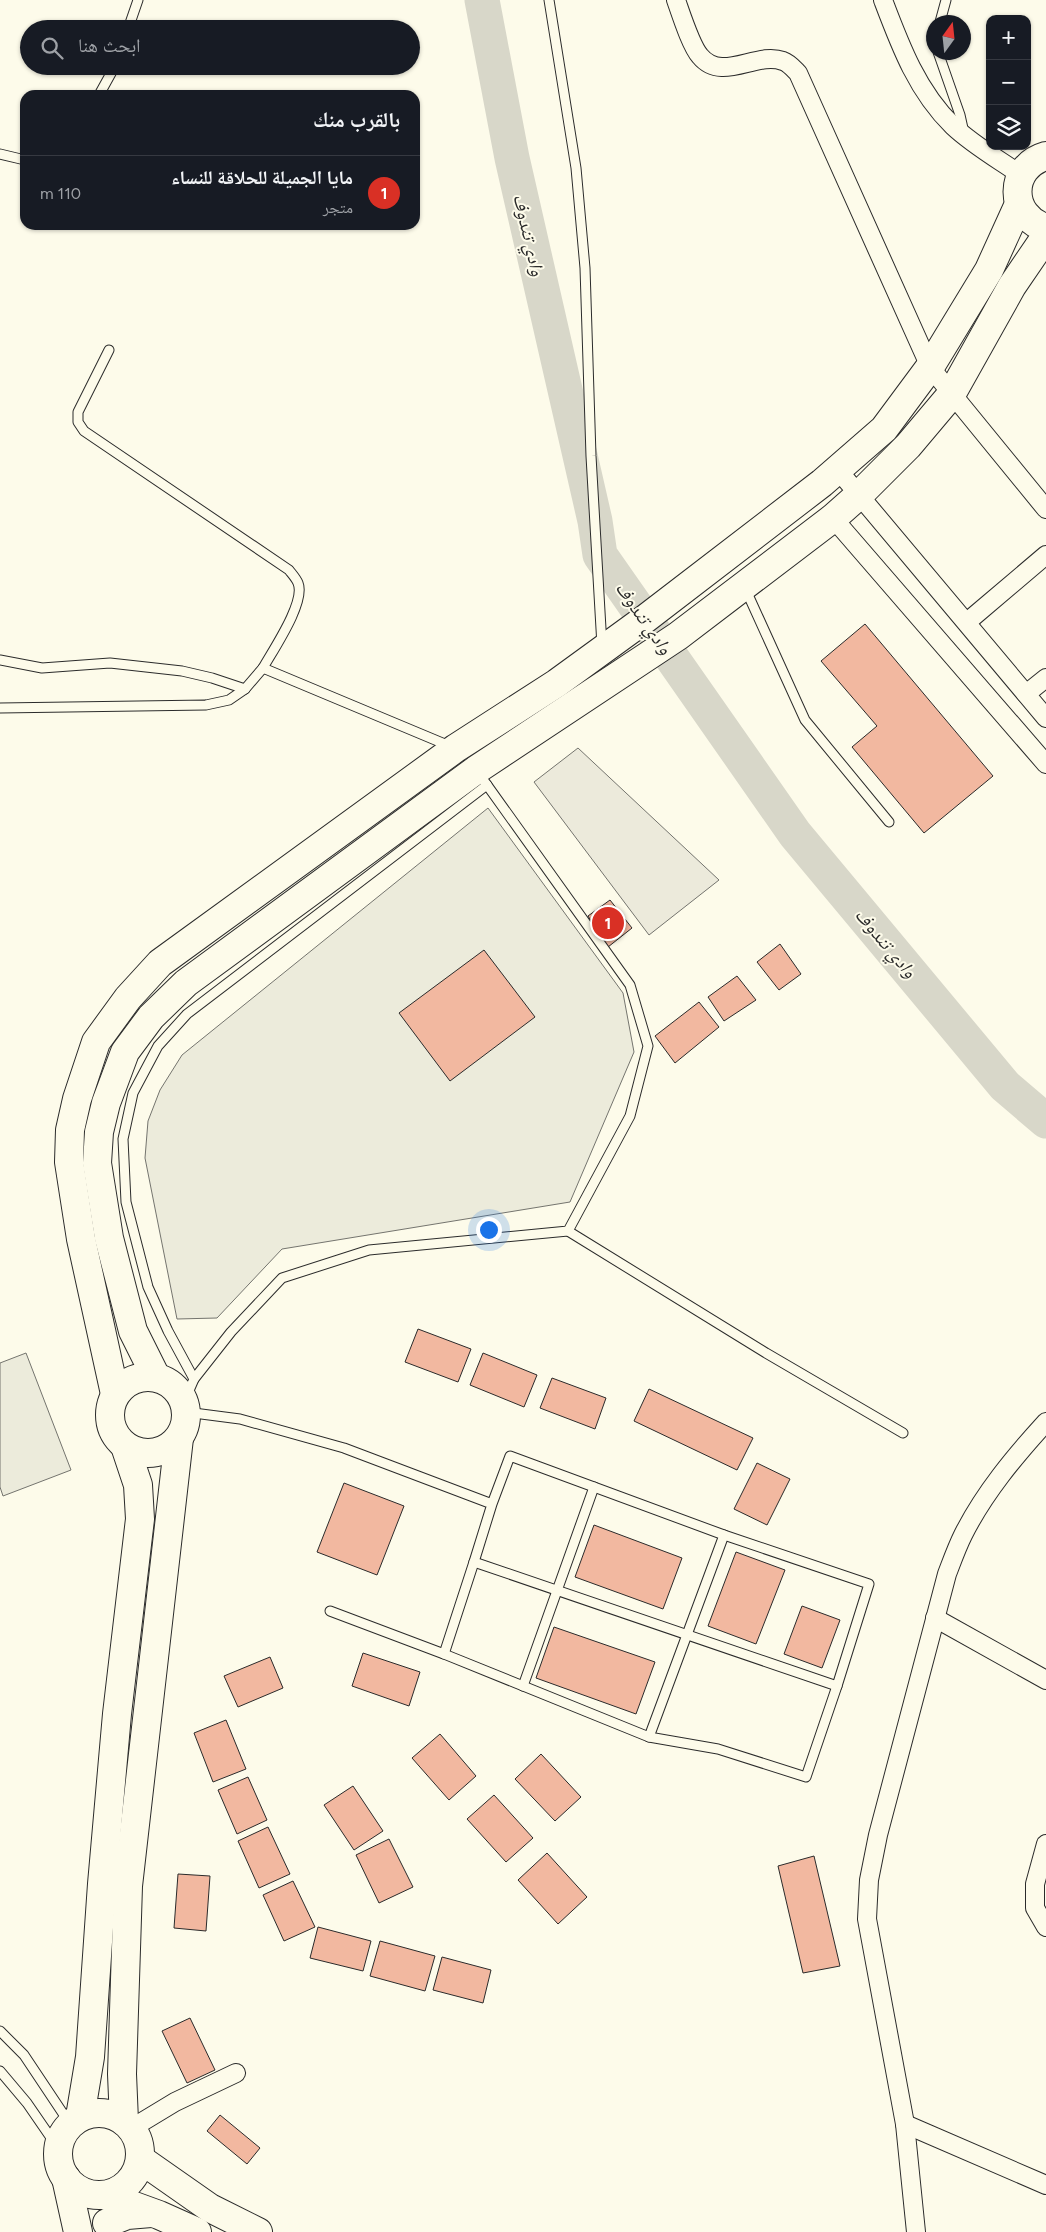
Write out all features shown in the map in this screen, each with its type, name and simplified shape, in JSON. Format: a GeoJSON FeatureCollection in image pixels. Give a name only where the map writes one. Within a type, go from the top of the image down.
{"type":"FeatureCollection","features":[{"type":"Feature","properties":{"kind":"main road"},"geometry":{"type":"LineString","coordinates":[[1046,156],[1030,163],[1021,175],[1017,189],[1019,204],[1026,216],[1037,225],[1046,228]]}},
{"type":"Feature","properties":{"kind":"main road"},"geometry":{"type":"LineString","coordinates":[[156,1377],[133,1331],[109,1238],[97,1163],[99,1132],[106,1103],[125,1052],[151,1017],[186,984],[470,764],[558,683],[686,589],[838,470],[884,430],[930,367],[989,270],[1019,204]]}},
{"type":"Feature","properties":{"kind":"main road"},"geometry":{"type":"LineString","coordinates":[[115,1394],[80,1239],[69,1162],[70,1130],[77,1100],[96,1042],[128,998],[160,963],[470,764],[678,636],[833,518],[908,446],[951,395],[1012,286],[1046,236]]}},
{"type":"Feature","properties":{"kind":"main road"},"geometry":{"type":"LineString","coordinates":[[106,2228],[113,2194],[133,2177],[140,2158],[140,2148],[128,2124],[122,2074],[128,1886],[186,1408],[178,1391],[168,1382],[156,1377],[144,1376],[133,1379],[123,1385],[115,1394],[109,1416],[111,1428],[125,1446],[136,1452],[154,1452],[170,1446],[186,1408]]}},
{"type":"Feature","properties":{"kind":"main road"},"geometry":{"type":"LineString","coordinates":[[78,2232],[66,2178],[58,2158],[70,2130],[90,2057],[102,1884],[118,1714],[140,1519],[138,1485],[125,1446]]}},
{"type":"Feature","properties":{"kind":"main road"},"geometry":{"type":"LineString","coordinates":[[70,2130],[103,2112],[114,2115],[128,2124]]}},
{"type":"Feature","properties":{"kind":"main road"},"geometry":{"type":"LineString","coordinates":[[140,2158],[210,2208],[258,2232]]}},
{"type":"Feature","properties":{"kind":"main road"},"geometry":{"type":"LineString","coordinates":[[66,2178],[77,2188],[90,2194],[113,2194],[197,2232]]}},
{"type":"Feature","properties":{"kind":"main road"},"geometry":{"type":"LineString","coordinates":[[106,2228],[127,2215],[143,2213],[159,2215]]}},
{"type":"Feature","properties":{"kind":"street"},"geometry":{"type":"LineString","coordinates":[[676,0],[699,56],[710,65],[724,68],[769,58],[785,61],[798,73],[930,367],[1046,509]]}},
{"type":"Feature","properties":{"kind":"street"},"geometry":{"type":"LineString","coordinates":[[883,0],[916,78],[935,107],[965,136],[1021,175]]}},
{"type":"Feature","properties":{"kind":"street"},"geometry":{"type":"LineString","coordinates":[[838,470],[1046,718]]}},
{"type":"Feature","properties":{"kind":"street"},"geometry":{"type":"LineString","coordinates":[[833,518],[1046,764]]}},
{"type":"Feature","properties":{"kind":"street"},"geometry":{"type":"LineString","coordinates":[[967,622],[1046,555]]}},
{"type":"Feature","properties":{"kind":"street"},"geometry":{"type":"LineString","coordinates":[[1026,694],[1046,678]]}},
{"type":"Feature","properties":{"kind":"street"},"geometry":{"type":"LineString","coordinates":[[916,2232],[905,2124],[867,1919],[869,1880],[878,1835],[947,1574],[963,1534],[984,1500],[1017,1454],[1046,1422]]}},
{"type":"Feature","properties":{"kind":"street"},"geometry":{"type":"LineString","coordinates":[[935,1618],[1046,1680]]}},
{"type":"Feature","properties":{"kind":"street"},"geometry":{"type":"LineString","coordinates":[[1046,1844],[1035,1884],[1035,1908],[1046,1927]]}},
{"type":"Feature","properties":{"kind":"street"},"geometry":{"type":"LineString","coordinates":[[128,2124],[236,2073]]}},
{"type":"Feature","properties":{"kind":"street"},"geometry":{"type":"LineString","coordinates":[[905,2124],[1046,2185]]}},
{"type":"Feature","properties":{"kind":"lane"},"geometry":{"type":"LineString","coordinates":[[131,20],[138,0]]}},
{"type":"Feature","properties":{"kind":"lane"},"geometry":{"type":"LineString","coordinates":[[549,0],[576,168],[584,268],[591,456],[602,651]]}},
{"type":"Feature","properties":{"kind":"lane"},"geometry":{"type":"LineString","coordinates":[[942,15],[946,0]]}},
{"type":"Feature","properties":{"kind":"lane"},"geometry":{"type":"LineString","coordinates":[[941,60],[960,115],[965,136]]}},
{"type":"Feature","properties":{"kind":"lane"},"geometry":{"type":"LineString","coordinates":[[102,90],[110,75]]}},
{"type":"Feature","properties":{"kind":"lane"},"geometry":{"type":"LineString","coordinates":[[0,154],[20,159]]}},
{"type":"Feature","properties":{"kind":"lane"},"geometry":{"type":"LineString","coordinates":[[0,708],[206,705],[229,700],[244,689],[263,668],[293,614],[298,598],[299,584],[289,570],[84,431],[78,422],[78,412],[108,350]]}},
{"type":"Feature","properties":{"kind":"lane"},"geometry":{"type":"LineString","coordinates":[[744,585],[805,720],[889,822]]}},
{"type":"Feature","properties":{"kind":"lane"},"geometry":{"type":"LineString","coordinates":[[0,660],[42,668],[110,662],[182,671],[212,678],[244,689]]}},
{"type":"Feature","properties":{"kind":"lane"},"geometry":{"type":"LineString","coordinates":[[263,668],[470,764],[630,985],[648,1046],[630,1116],[568,1231]]}},
{"type":"Feature","properties":{"kind":"lane"},"geometry":{"type":"LineString","coordinates":[[186,1408],[168,1331],[148,1287],[126,1202],[123,1139],[133,1093],[158,1046],[187,1014],[470,764]]}},
{"type":"Feature","properties":{"kind":"lane"},"geometry":{"type":"LineString","coordinates":[[186,1408],[231,1332],[282,1278],[369,1250],[568,1231],[766,1353],[903,1433]]}},
{"type":"Feature","properties":{"kind":"lane"},"geometry":{"type":"LineString","coordinates":[[186,1408],[240,1419],[344,1448],[492,1504]]}},
{"type":"Feature","properties":{"kind":"lane"},"geometry":{"type":"LineString","coordinates":[[330,1611],[444,1654],[649,1737],[718,1749],[806,1778],[869,1584],[724,1535],[510,1456],[492,1504],[444,1654]]}},
{"type":"Feature","properties":{"kind":"lane"},"geometry":{"type":"LineString","coordinates":[[523,1686],[594,1487]]}},
{"type":"Feature","properties":{"kind":"lane"},"geometry":{"type":"LineString","coordinates":[[649,1737],[724,1535]]}},
{"type":"Feature","properties":{"kind":"lane"},"geometry":{"type":"LineString","coordinates":[[474,1562],[837,1686]]}},
{"type":"Feature","properties":{"kind":"lane"},"geometry":{"type":"LineString","coordinates":[[0,2031],[11,2040],[29,2061],[70,2130]]}},
{"type":"Feature","properties":{"kind":"lane"},"geometry":{"type":"LineString","coordinates":[[0,2071],[27,2103],[70,2130]]}},
{"type":"Feature","properties":{"kind":"shaded area"},"geometry":{"type":"Polygon","coordinates":[[[578,748],[719,880],[649,935],[534,782],[578,748]]]}},
{"type":"Feature","properties":{"kind":"shaded area"},"geometry":{"type":"Polygon","coordinates":[[[488,808],[623,993],[634,1052],[570,1202],[282,1249],[217,1318],[177,1319],[145,1158],[148,1121],[160,1090],[182,1055],[488,808]]]}},
{"type":"Feature","properties":{"kind":"shaded area"},"geometry":{"type":"Polygon","coordinates":[[[26,1353],[71,1470],[3,1496],[0,1487],[0,1363],[26,1353]]]}},
{"type":"Feature","properties":{"kind":"building"},"geometry":{"type":"Polygon","coordinates":[[[865,624],[993,776],[924,833],[852,747],[877,726],[821,661],[865,624]]]}},
{"type":"Feature","properties":{"kind":"building"},"geometry":{"type":"Polygon","coordinates":[[[610,900],[632,928],[608,947],[588,916],[610,900]]]}},
{"type":"Feature","properties":{"kind":"building"},"geometry":{"type":"Polygon","coordinates":[[[780,944],[801,974],[779,990],[757,962],[780,944]]]}},
{"type":"Feature","properties":{"kind":"building"},"geometry":{"type":"Polygon","coordinates":[[[484,950],[535,1017],[450,1081],[399,1013],[484,950]]]}},
{"type":"Feature","properties":{"kind":"building"},"geometry":{"type":"Polygon","coordinates":[[[737,976],[756,1000],[724,1021],[708,997],[737,976]]]}},
{"type":"Feature","properties":{"kind":"building"},"geometry":{"type":"Polygon","coordinates":[[[699,1002],[719,1027],[675,1063],[655,1036],[699,1002]]]}},
{"type":"Feature","properties":{"kind":"building"},"geometry":{"type":"Polygon","coordinates":[[[418,1329],[471,1349],[458,1382],[405,1362],[418,1329]]]}},
{"type":"Feature","properties":{"kind":"building"},"geometry":{"type":"Polygon","coordinates":[[[483,1353],[537,1375],[524,1407],[470,1385],[483,1353]]]}},
{"type":"Feature","properties":{"kind":"building"},"geometry":{"type":"Polygon","coordinates":[[[552,1378],[606,1398],[595,1429],[540,1408],[552,1378]]]}},
{"type":"Feature","properties":{"kind":"building"},"geometry":{"type":"Polygon","coordinates":[[[649,1389],[753,1438],[737,1470],[634,1421],[649,1389]]]}},
{"type":"Feature","properties":{"kind":"building"},"geometry":{"type":"Polygon","coordinates":[[[757,1463],[790,1479],[767,1525],[734,1509],[757,1463]]]}},
{"type":"Feature","properties":{"kind":"building"},"geometry":{"type":"Polygon","coordinates":[[[344,1483],[404,1506],[377,1575],[317,1552],[344,1483]]]}},
{"type":"Feature","properties":{"kind":"building"},"geometry":{"type":"Polygon","coordinates":[[[594,1525],[682,1558],[663,1609],[575,1577],[594,1525]]]}},
{"type":"Feature","properties":{"kind":"building"},"geometry":{"type":"Polygon","coordinates":[[[736,1552],[785,1570],[756,1644],[708,1626],[736,1552]]]}},
{"type":"Feature","properties":{"kind":"building"},"geometry":{"type":"Polygon","coordinates":[[[802,1606],[840,1620],[822,1668],[784,1654],[802,1606]]]}},
{"type":"Feature","properties":{"kind":"building"},"geometry":{"type":"Polygon","coordinates":[[[554,1627],[655,1662],[636,1714],[536,1678],[554,1627]]]}},
{"type":"Feature","properties":{"kind":"building"},"geometry":{"type":"Polygon","coordinates":[[[363,1653],[420,1672],[409,1706],[352,1686],[363,1653]]]}},
{"type":"Feature","properties":{"kind":"building"},"geometry":{"type":"Polygon","coordinates":[[[270,1657],[283,1688],[238,1707],[224,1676],[270,1657]]]}},
{"type":"Feature","properties":{"kind":"building"},"geometry":{"type":"Polygon","coordinates":[[[226,1720],[246,1769],[213,1782],[194,1733],[226,1720]]]}},
{"type":"Feature","properties":{"kind":"building"},"geometry":{"type":"Polygon","coordinates":[[[440,1734],[476,1776],[449,1800],[412,1758],[440,1734]]]}},
{"type":"Feature","properties":{"kind":"building"},"geometry":{"type":"Polygon","coordinates":[[[541,1754],[581,1797],[555,1821],[515,1779],[541,1754]]]}},
{"type":"Feature","properties":{"kind":"building"},"geometry":{"type":"Polygon","coordinates":[[[248,1777],[267,1820],[237,1834],[218,1790],[248,1777]]]}},
{"type":"Feature","properties":{"kind":"building"},"geometry":{"type":"Polygon","coordinates":[[[353,1786],[383,1831],[354,1850],[324,1805],[353,1786]]]}},
{"type":"Feature","properties":{"kind":"building"},"geometry":{"type":"Polygon","coordinates":[[[494,1795],[533,1838],[506,1862],[467,1819],[494,1795]]]}},
{"type":"Feature","properties":{"kind":"building"},"geometry":{"type":"Polygon","coordinates":[[[268,1827],[290,1874],[259,1888],[238,1841],[268,1827]]]}},
{"type":"Feature","properties":{"kind":"building"},"geometry":{"type":"Polygon","coordinates":[[[389,1839],[413,1887],[379,1903],[356,1855],[389,1839]]]}},
{"type":"Feature","properties":{"kind":"building"},"geometry":{"type":"Polygon","coordinates":[[[547,1853],[587,1897],[558,1924],[518,1880],[547,1853]]]}},
{"type":"Feature","properties":{"kind":"building"},"geometry":{"type":"Polygon","coordinates":[[[814,1856],[840,1966],[803,1973],[778,1866],[814,1856]]]}},
{"type":"Feature","properties":{"kind":"building"},"geometry":{"type":"Polygon","coordinates":[[[178,1874],[210,1876],[206,1931],[174,1928],[178,1874]]]}},
{"type":"Feature","properties":{"kind":"building"},"geometry":{"type":"Polygon","coordinates":[[[293,1881],[315,1927],[284,1941],[263,1895],[293,1881]]]}},
{"type":"Feature","properties":{"kind":"building"},"geometry":{"type":"Polygon","coordinates":[[[318,1927],[371,1941],[363,1971],[310,1958],[318,1927]]]}},
{"type":"Feature","properties":{"kind":"building"},"geometry":{"type":"Polygon","coordinates":[[[380,1941],[435,1956],[425,1991],[370,1976],[380,1941]]]}},
{"type":"Feature","properties":{"kind":"building"},"geometry":{"type":"Polygon","coordinates":[[[442,1957],[491,1970],[483,2003],[433,1990],[442,1957]]]}},
{"type":"Feature","properties":{"kind":"building"},"geometry":{"type":"Polygon","coordinates":[[[190,2018],[215,2070],[187,2083],[162,2031],[190,2018]]]}},
{"type":"Feature","properties":{"kind":"building"},"geometry":{"type":"Polygon","coordinates":[[[220,2115],[260,2148],[247,2164],[207,2131],[220,2115]]]}},
{"type":"Feature","properties":{"kind":"waterway","name":"وادي تندوف"},"geometry":{"type":"LineString","coordinates":[[482,0],[512,158],[595,521],[600,555],[795,834],[1005,1086],[1046,1121]]}},
{"type":"Feature","properties":{"kind":"place","name":"مايا الجميلة للحلاقة للنساء"},"geometry":{"type":"Point","coordinates":[608,923]}}]}
